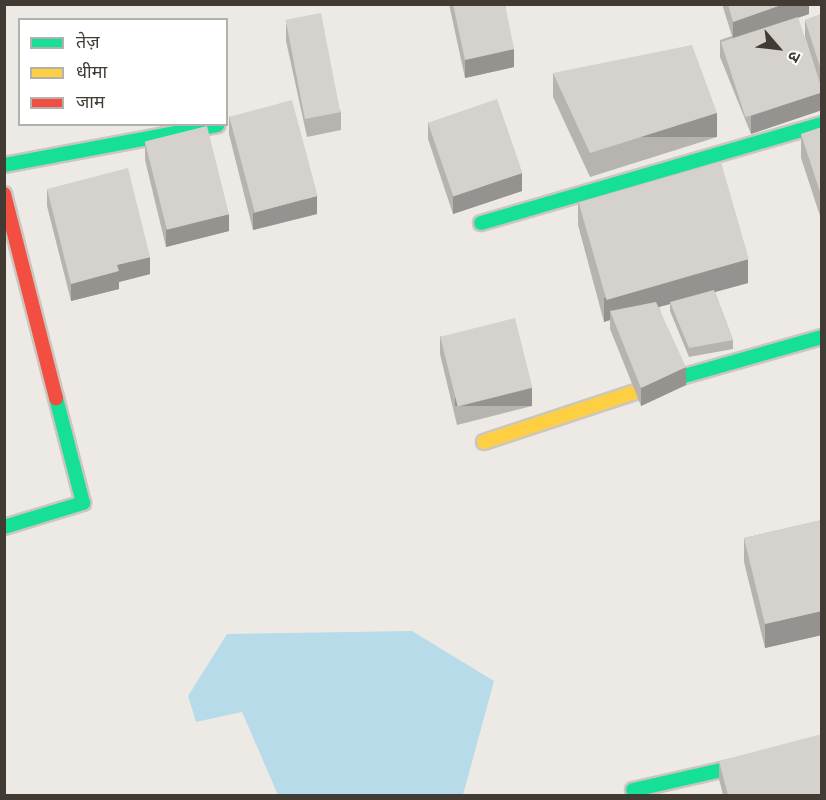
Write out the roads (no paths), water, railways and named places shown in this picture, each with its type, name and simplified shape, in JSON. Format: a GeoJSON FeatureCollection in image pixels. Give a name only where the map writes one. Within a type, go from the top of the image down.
{"type":"FeatureCollection","features":[{"type":"Feature","properties":{"kind":"street"},"geometry":{"type":"LineString","coordinates":[[481,223],[822,124]]}},
{"type":"Feature","properties":{"kind":"street"},"geometry":{"type":"LineString","coordinates":[[4,165],[207,126]]}},
{"type":"Feature","properties":{"kind":"street"},"geometry":{"type":"LineString","coordinates":[[4,194],[82,503],[4,527]]}},
{"type":"Feature","properties":{"kind":"street"},"geometry":{"type":"LineString","coordinates":[[484,442],[699,371],[822,337]]}},
{"type":"Feature","properties":{"kind":"street"},"geometry":{"type":"LineString","coordinates":[[633,790],[822,747]]}},
{"type":"Feature","properties":{"kind":"water"},"geometry":{"type":"Polygon","coordinates":[[[412,631],[494,681],[463,795],[278,795],[242,712],[196,722],[188,696],[227,634],[412,631]]]}}]}
